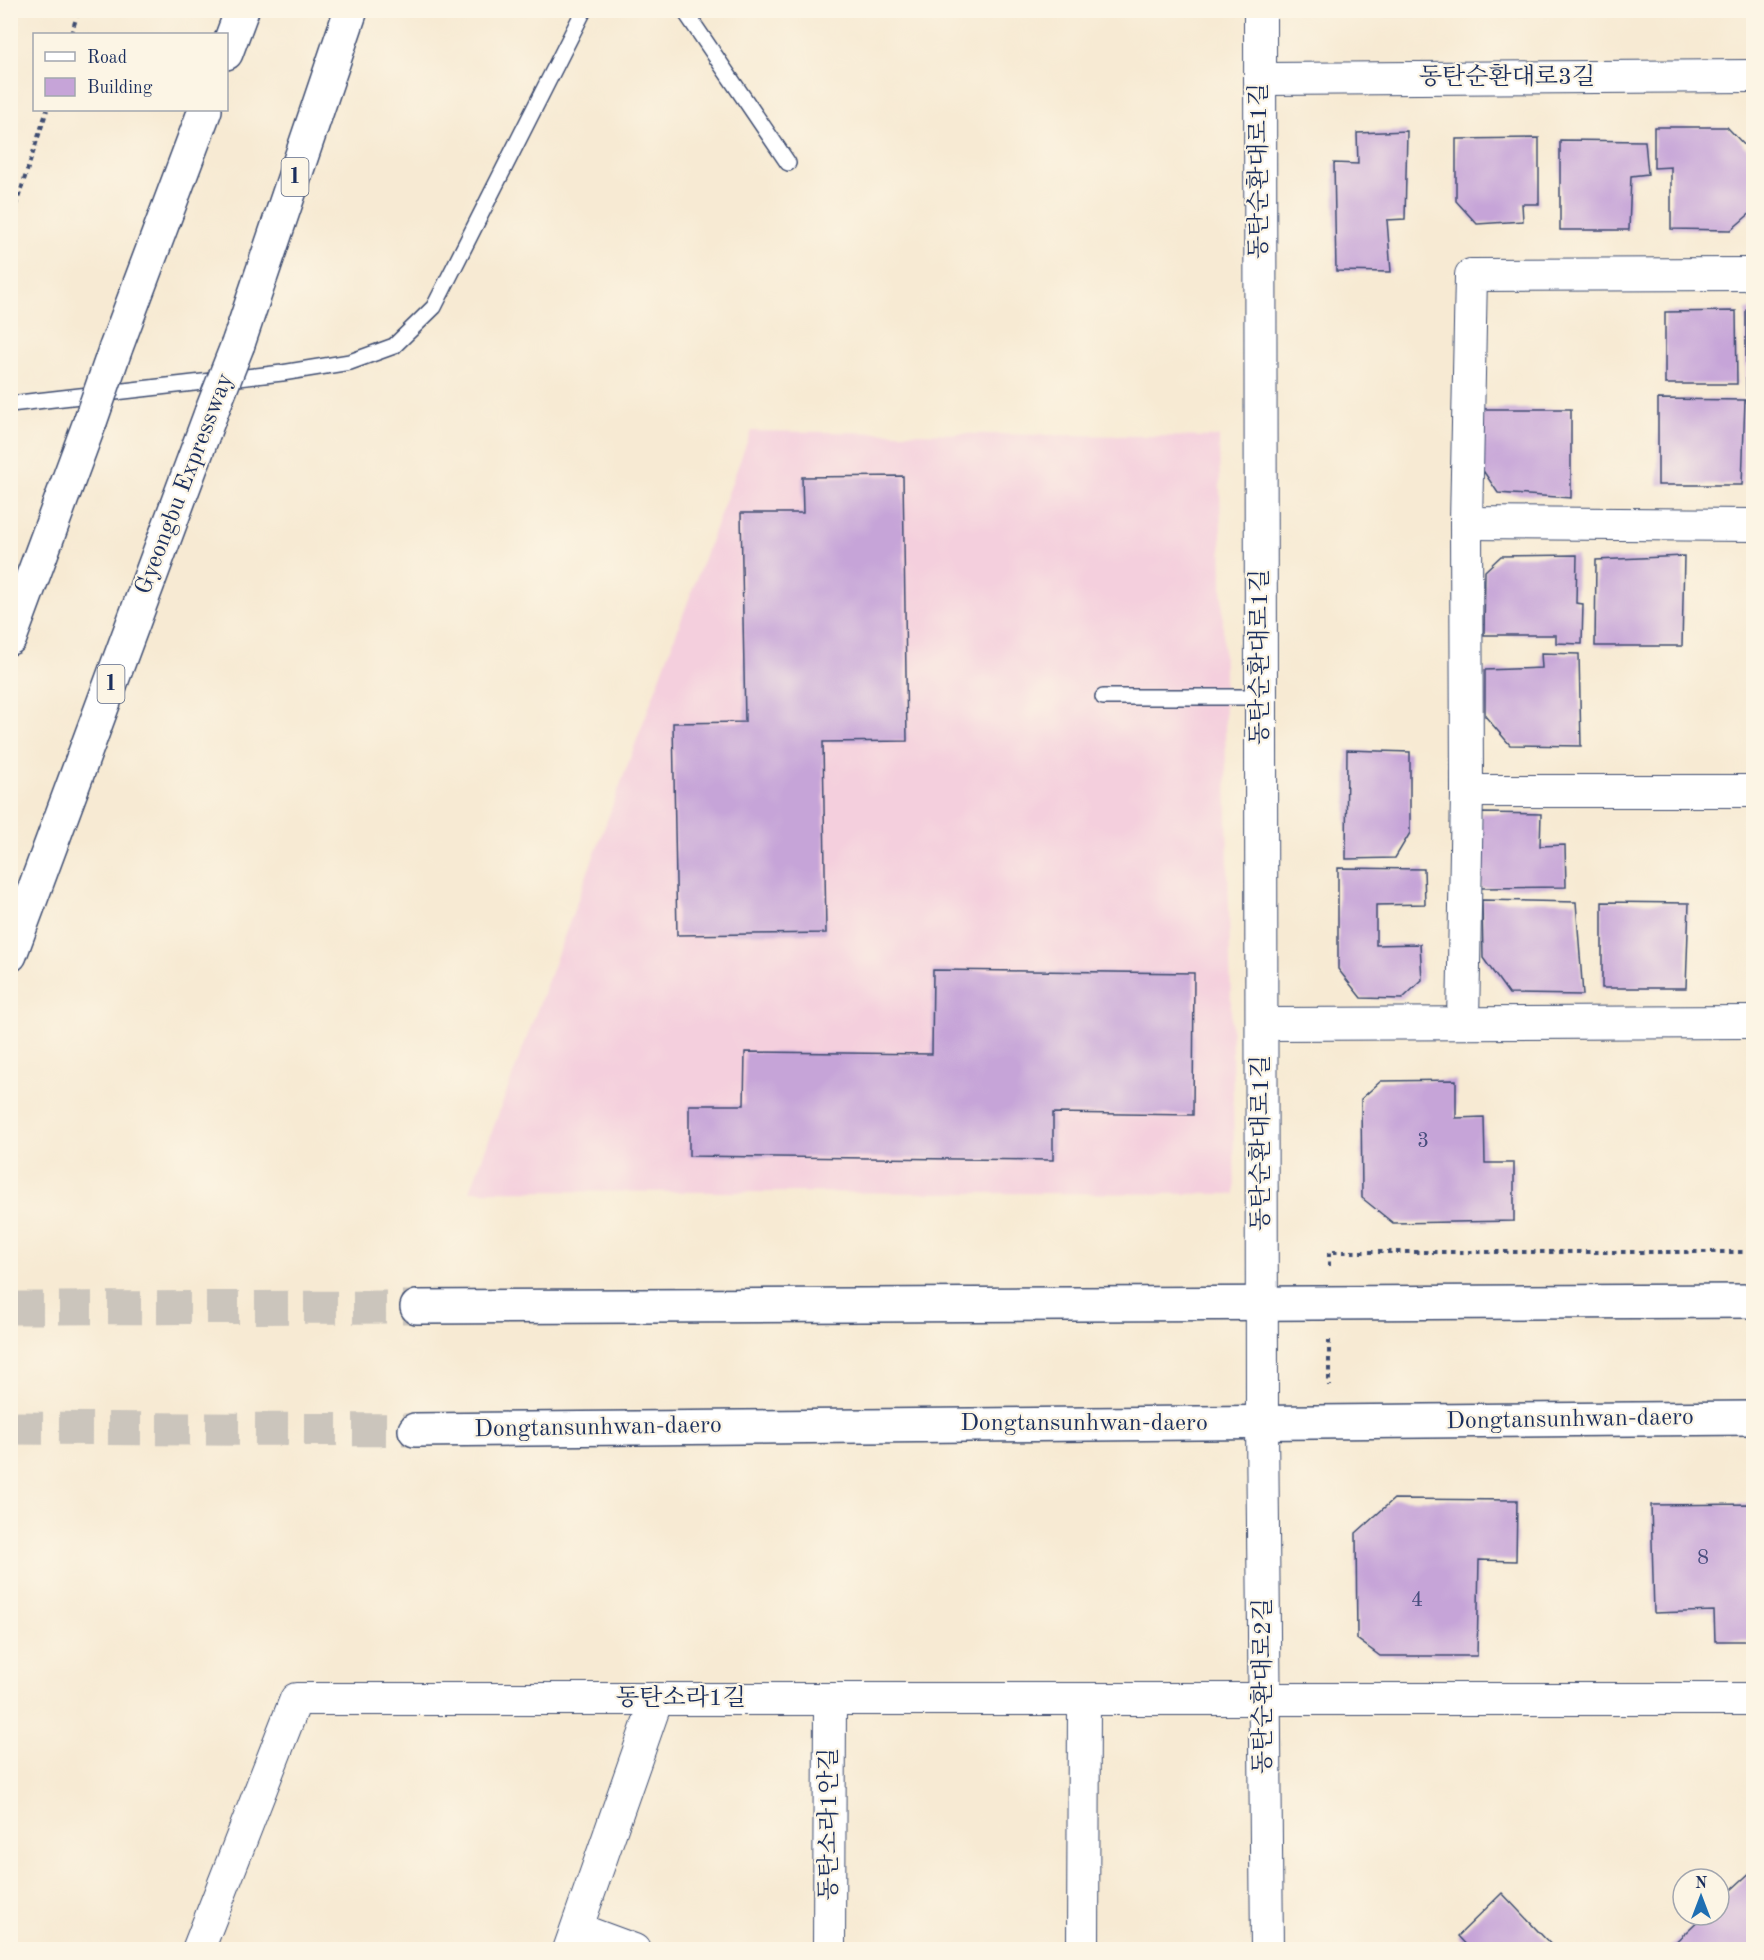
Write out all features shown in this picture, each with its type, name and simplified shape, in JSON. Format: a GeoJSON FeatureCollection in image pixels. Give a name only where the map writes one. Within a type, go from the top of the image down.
{"type":"FeatureCollection","features":[{"type":"Feature","properties":{"kind":"main road"},"geometry":{"type":"LineString","coordinates":[[228,48],[242,10]]}},
{"type":"Feature","properties":{"kind":"main road","name":"Gyeongbu Expressway"},"geometry":{"type":"LineString","coordinates":[[10,955],[238,344],[351,10]]}},
{"type":"Feature","properties":{"kind":"main road"},"geometry":{"type":"LineString","coordinates":[[10,638],[205,111]]}},
{"type":"Feature","properties":{"kind":"main road"},"geometry":{"type":"LineString","coordinates":[[417,1307],[1754,1301]]}},
{"type":"Feature","properties":{"kind":"main road","name":"Dongtansunhwan-daero"},"geometry":{"type":"LineString","coordinates":[[415,1430],[1754,1418]]}},
{"type":"Feature","properties":{"kind":"street","name":"동탄순환대로1길"},"geometry":{"type":"LineString","coordinates":[[1260,10],[1262,1423]]}},
{"type":"Feature","properties":{"kind":"street","name":"동탄순환대로3길"},"geometry":{"type":"LineString","coordinates":[[1260,79],[1754,76]]}},
{"type":"Feature","properties":{"kind":"street"},"geometry":{"type":"LineString","coordinates":[[1463,1023],[1467,790],[1466,524],[1471,275],[1754,274]]}},
{"type":"Feature","properties":{"kind":"street"},"geometry":{"type":"LineString","coordinates":[[1466,524],[1754,525]]}},
{"type":"Feature","properties":{"kind":"street"},"geometry":{"type":"LineString","coordinates":[[1467,790],[1754,791]]}},
{"type":"Feature","properties":{"kind":"street"},"geometry":{"type":"LineString","coordinates":[[1262,1024],[1754,1022]]}},
{"type":"Feature","properties":{"kind":"street","name":"동탄순환대로2길"},"geometry":{"type":"LineString","coordinates":[[1262,1423],[1267,1950]]}},
{"type":"Feature","properties":{"kind":"street","name":"동탄소라1길"},"geometry":{"type":"LineString","coordinates":[[198,1950],[296,1699],[1754,1699]]}},
{"type":"Feature","properties":{"kind":"street"},"geometry":{"type":"LineString","coordinates":[[634,1950],[573,1939],[657,1699]]}},
{"type":"Feature","properties":{"kind":"street","name":"동탄소라1안길"},"geometry":{"type":"LineString","coordinates":[[829,1950],[830,1699]]}},
{"type":"Feature","properties":{"kind":"street"},"geometry":{"type":"LineString","coordinates":[[1083,1950],[1084,1699]]}},
{"type":"Feature","properties":{"kind":"lane"},"geometry":{"type":"LineString","coordinates":[[10,404],[282,373],[350,362],[394,346],[434,307],[584,10]]}},
{"type":"Feature","properties":{"kind":"lane"},"geometry":{"type":"LineString","coordinates":[[684,10],[788,163]]}},
{"type":"Feature","properties":{"kind":"lane"},"geometry":{"type":"LineString","coordinates":[[1103,698],[1261,698]]}},
{"type":"Feature","properties":{"kind":"path"},"geometry":{"type":"LineString","coordinates":[[71,33],[79,10]]}},
{"type":"Feature","properties":{"kind":"path"},"geometry":{"type":"LineString","coordinates":[[10,223],[47,111]]}},
{"type":"Feature","properties":{"kind":"path"},"geometry":{"type":"LineString","coordinates":[[1330,1422],[1329,1252],[1754,1252]]}},
{"type":"Feature","properties":{"kind":"shaded area"},"geometry":{"type":"Polygon","coordinates":[[[751,431],[1219,437],[1235,1194],[470,1191],[751,431]]]}},
{"type":"Feature","properties":{"kind":"building"},"geometry":{"type":"Polygon","coordinates":[[[1380,10],[1529,10],[1529,15],[1385,16],[1380,10]]]}},
{"type":"Feature","properties":{"kind":"building"},"geometry":{"type":"Polygon","coordinates":[[[1654,127],[1727,127],[1751,152],[1754,210],[1731,230],[1671,229],[1671,167],[1654,168],[1654,127]]]}},
{"type":"Feature","properties":{"kind":"building"},"geometry":{"type":"Polygon","coordinates":[[[1407,131],[1405,219],[1387,220],[1391,272],[1336,271],[1334,163],[1358,164],[1357,133],[1407,131]]]}},
{"type":"Feature","properties":{"kind":"building"},"geometry":{"type":"Polygon","coordinates":[[[1539,138],[1539,204],[1522,204],[1523,221],[1477,224],[1456,201],[1456,139],[1539,138]]]}},
{"type":"Feature","properties":{"kind":"building"},"geometry":{"type":"Polygon","coordinates":[[[1560,140],[1645,141],[1648,174],[1631,176],[1629,230],[1560,230],[1560,140]]]}},
{"type":"Feature","properties":{"kind":"building"},"geometry":{"type":"Polygon","coordinates":[[[1746,310],[1754,310],[1754,396],[1746,396],[1746,310]]]}},
{"type":"Feature","properties":{"kind":"building"},"geometry":{"type":"Polygon","coordinates":[[[1736,311],[1737,384],[1665,384],[1665,312],[1736,311]]]}},
{"type":"Feature","properties":{"kind":"building"},"geometry":{"type":"Polygon","coordinates":[[[1658,399],[1745,400],[1742,485],[1658,485],[1658,399]]]}},
{"type":"Feature","properties":{"kind":"building"},"geometry":{"type":"Polygon","coordinates":[[[1482,409],[1571,409],[1571,498],[1498,493],[1482,469],[1482,409]]]}},
{"type":"Feature","properties":{"kind":"building"},"geometry":{"type":"Polygon","coordinates":[[[903,476],[907,741],[823,742],[826,933],[677,935],[673,723],[745,722],[741,513],[803,513],[802,477],[903,476]]]}},
{"type":"Feature","properties":{"kind":"building"},"geometry":{"type":"Polygon","coordinates":[[[1577,555],[1576,603],[1583,604],[1582,644],[1556,643],[1556,635],[1484,635],[1485,571],[1501,556],[1577,555]]]}},
{"type":"Feature","properties":{"kind":"building"},"geometry":{"type":"Polygon","coordinates":[[[1684,556],[1682,646],[1595,646],[1596,560],[1684,556]]]}},
{"type":"Feature","properties":{"kind":"building"},"geometry":{"type":"Polygon","coordinates":[[[1541,653],[1579,654],[1581,746],[1510,745],[1485,716],[1485,670],[1542,668],[1541,653]]]}},
{"type":"Feature","properties":{"kind":"building"},"geometry":{"type":"Polygon","coordinates":[[[1347,750],[1410,752],[1410,833],[1395,858],[1346,859],[1347,750]]]}},
{"type":"Feature","properties":{"kind":"building"},"geometry":{"type":"Polygon","coordinates":[[[1481,813],[1541,814],[1540,846],[1565,845],[1566,887],[1481,888],[1481,813]]]}},
{"type":"Feature","properties":{"kind":"building"},"geometry":{"type":"Polygon","coordinates":[[[1338,868],[1424,869],[1425,904],[1376,905],[1376,945],[1420,944],[1422,980],[1402,999],[1361,998],[1338,969],[1338,868]]]}},
{"type":"Feature","properties":{"kind":"building"},"geometry":{"type":"Polygon","coordinates":[[[1482,900],[1576,902],[1583,995],[1509,994],[1483,958],[1482,900]]]}},
{"type":"Feature","properties":{"kind":"building"},"geometry":{"type":"Polygon","coordinates":[[[1602,902],[1689,903],[1686,988],[1602,988],[1602,902]]]}},
{"type":"Feature","properties":{"kind":"building"},"geometry":{"type":"Polygon","coordinates":[[[933,970],[1194,973],[1193,1115],[1053,1113],[1053,1160],[689,1156],[689,1105],[744,1105],[745,1052],[932,1054],[933,970]]]}},
{"type":"Feature","properties":{"kind":"building"},"geometry":{"type":"Polygon","coordinates":[[[1456,1080],[1456,1118],[1484,1117],[1485,1163],[1514,1163],[1514,1221],[1393,1223],[1362,1198],[1361,1099],[1381,1081],[1456,1080]]]}},
{"type":"Feature","properties":{"kind":"building"},"geometry":{"type":"Polygon","coordinates":[[[1394,1499],[1517,1500],[1516,1561],[1479,1560],[1477,1656],[1380,1656],[1357,1639],[1356,1533],[1394,1499]]]}},
{"type":"Feature","properties":{"kind":"building"},"geometry":{"type":"Polygon","coordinates":[[[1754,1504],[1754,1641],[1715,1641],[1714,1611],[1654,1613],[1651,1505],[1754,1504]]]}},
{"type":"Feature","properties":{"kind":"building"},"geometry":{"type":"Polygon","coordinates":[[[1754,1869],[1754,1946],[1750,1950],[1667,1950],[1691,1927],[1731,1927],[1731,1890],[1754,1869]]]}},
{"type":"Feature","properties":{"kind":"building"},"geometry":{"type":"Polygon","coordinates":[[[1502,1893],[1556,1950],[1471,1950],[1458,1936],[1502,1893]]]}},
{"type":"Feature","properties":{"kind":"tunnel"},"geometry":{"type":"LineString","coordinates":[[10,1308],[417,1307]]}},
{"type":"Feature","properties":{"kind":"tunnel"},"geometry":{"type":"LineString","coordinates":[[10,1428],[415,1430]]}}]}
